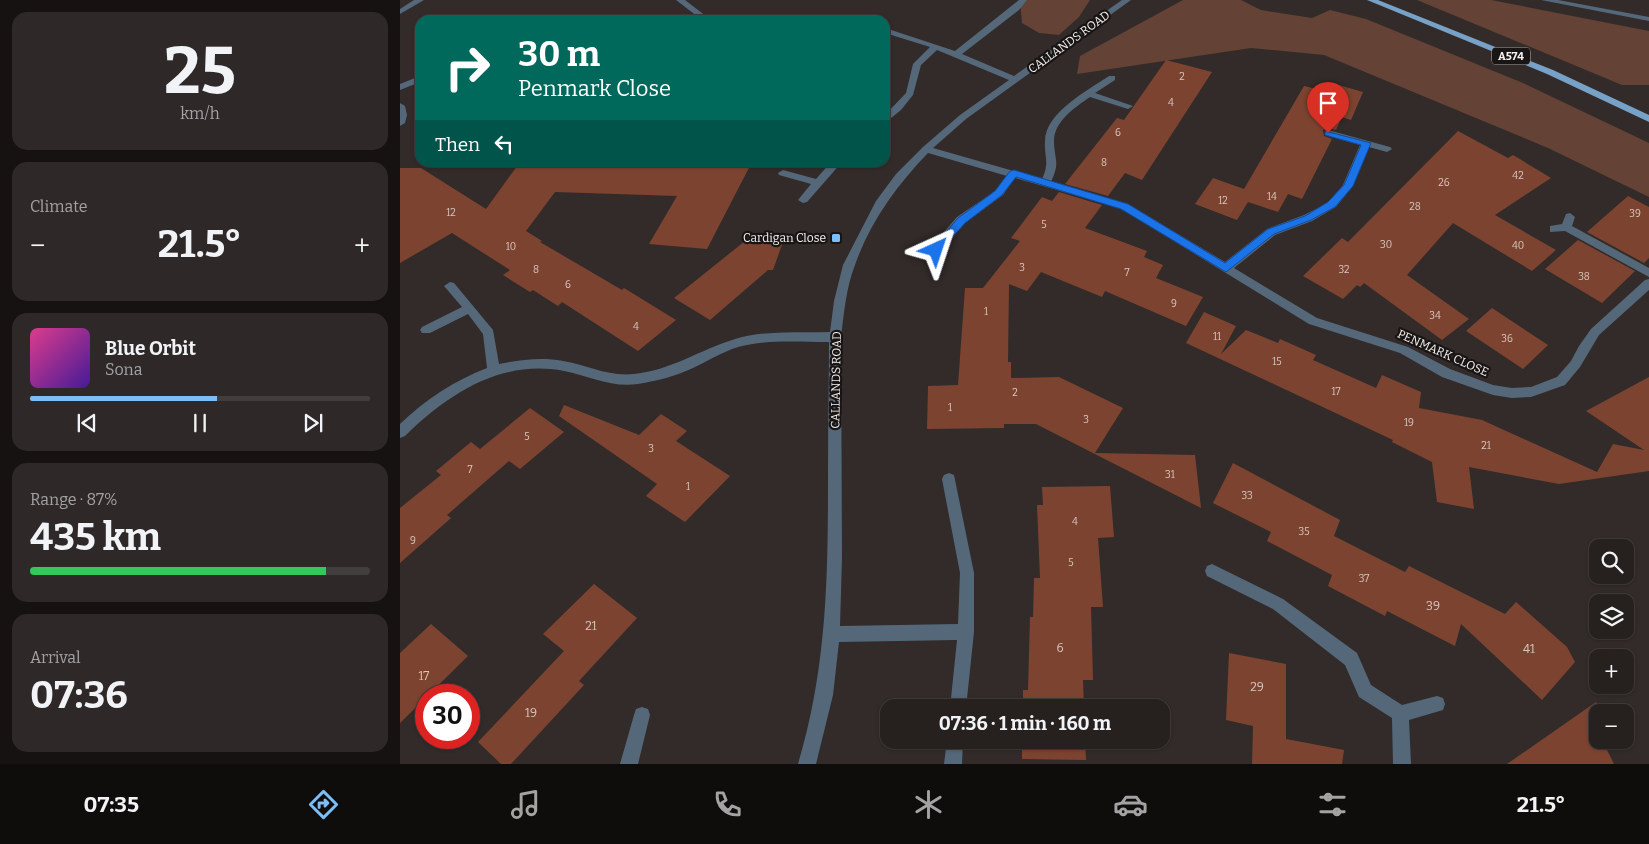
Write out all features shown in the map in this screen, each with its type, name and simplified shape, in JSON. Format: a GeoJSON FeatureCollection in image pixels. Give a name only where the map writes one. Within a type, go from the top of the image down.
{"type":"FeatureCollection","features":[{"type":"Feature","properties":{"kind":"main road","name":"A574"},"geometry":{"type":"LineString","coordinates":[[1371,0],[1550,72],[1649,119]]}},
{"type":"Feature","properties":{"kind":"street"},"geometry":{"type":"LineString","coordinates":[[400,12],[420,0]]}},
{"type":"Feature","properties":{"kind":"street"},"geometry":{"type":"LineString","coordinates":[[680,0],[700,15]]}},
{"type":"Feature","properties":{"kind":"street"},"geometry":{"type":"LineString","coordinates":[[957,54],[1016,8],[1023,0]]}},
{"type":"Feature","properties":{"kind":"street","name":"CALLANDS ROAD"},"geometry":{"type":"LineString","coordinates":[[807,764],[824,694],[834,634],[836,564],[835,337],[840,301],[849,265],[880,203],[900,176],[926,149],[963,117],[1127,0]]}},
{"type":"Feature","properties":{"kind":"street"},"geometry":{"type":"LineString","coordinates":[[1545,0],[1649,19]]}},
{"type":"Feature","properties":{"kind":"street"},"geometry":{"type":"LineString","coordinates":[[890,32],[957,54],[1016,80]]}},
{"type":"Feature","properties":{"kind":"street"},"geometry":{"type":"LineString","coordinates":[[890,115],[910,93],[917,64],[936,46]]}},
{"type":"Feature","properties":{"kind":"street"},"geometry":{"type":"LineString","coordinates":[[1046,182],[1054,166],[1050,135],[1052,128],[1063,114],[1112,78]]}},
{"type":"Feature","properties":{"kind":"street"},"geometry":{"type":"LineString","coordinates":[[400,87],[415,82]]}},
{"type":"Feature","properties":{"kind":"street"},"geometry":{"type":"LineString","coordinates":[[1089,94],[1128,106]]}},
{"type":"Feature","properties":{"kind":"street"},"geometry":{"type":"LineString","coordinates":[[400,106],[402,115],[400,122]]}},
{"type":"Feature","properties":{"kind":"street"},"geometry":{"type":"LineString","coordinates":[[1328,133],[1387,149]]}},
{"type":"Feature","properties":{"kind":"street"},"geometry":{"type":"LineString","coordinates":[[1226,268],[1271,232],[1308,218],[1332,205],[1348,186],[1366,143]]}},
{"type":"Feature","properties":{"kind":"street","name":"PENMARK CLOSE"},"geometry":{"type":"LineString","coordinates":[[926,149],[1124,206],[1312,322],[1404,350],[1470,383],[1512,393],[1531,392],[1561,381],[1569,374],[1595,332],[1649,283]]}},
{"type":"Feature","properties":{"kind":"street"},"geometry":{"type":"LineString","coordinates":[[803,200],[832,167]]}},
{"type":"Feature","properties":{"kind":"street"},"geometry":{"type":"LineString","coordinates":[[782,173],[818,183]]}},
{"type":"Feature","properties":{"kind":"street"},"geometry":{"type":"LineString","coordinates":[[936,250],[961,220],[998,193],[1014,173]]}},
{"type":"Feature","properties":{"kind":"street"},"geometry":{"type":"LineString","coordinates":[[1554,229],[1568,222],[1649,273]]}},
{"type":"Feature","properties":{"kind":"street"},"geometry":{"type":"LineString","coordinates":[[450,286],[489,333],[493,370]]}},
{"type":"Feature","properties":{"kind":"street"},"geometry":{"type":"LineString","coordinates":[[426,330],[470,308]]}},
{"type":"Feature","properties":{"kind":"street"},"geometry":{"type":"LineString","coordinates":[[400,432],[439,399],[467,381],[493,370],[544,363],[610,380],[635,379],[665,373],[740,342],[835,337]]}},
{"type":"Feature","properties":{"kind":"street"},"geometry":{"type":"LineString","coordinates":[[949,479],[967,573],[966,632],[959,699]]}},
{"type":"Feature","properties":{"kind":"street"},"geometry":{"type":"LineString","coordinates":[[1212,571],[1278,604],[1351,659],[1365,691],[1400,714],[1437,704]]}},
{"type":"Feature","properties":{"kind":"street"},"geometry":{"type":"LineString","coordinates":[[834,634],[966,632]]}},
{"type":"Feature","properties":{"kind":"street"},"geometry":{"type":"LineString","coordinates":[[1400,714],[1402,764]]}},
{"type":"Feature","properties":{"kind":"street"},"geometry":{"type":"LineString","coordinates":[[629,764],[642,715]]}},
{"type":"Feature","properties":{"kind":"street"},"geometry":{"type":"LineString","coordinates":[[953,764],[954,749]]}},
{"type":"Feature","properties":{"kind":"shaded area"},"geometry":{"type":"Polygon","coordinates":[[[1020,0],[1090,0],[1079,17],[1059,35],[1039,33],[1022,23],[1020,0]]]}},
{"type":"Feature","properties":{"kind":"shaded area"},"geometry":{"type":"Polygon","coordinates":[[[1183,0],[1241,0],[1261,10],[1312,18],[1330,10],[1366,19],[1523,83],[1649,143],[1649,197],[1548,148],[1324,55],[1251,48],[1077,74],[1080,56],[1183,0]]]}},
{"type":"Feature","properties":{"kind":"shaded area"},"geometry":{"type":"Polygon","coordinates":[[[1417,0],[1491,0],[1649,31],[1649,85],[1622,85],[1417,0]]]}},
{"type":"Feature","properties":{"kind":"building"},"geometry":{"type":"Polygon","coordinates":[[[1166,60],[1212,72],[1142,180],[1125,173],[1108,196],[1065,184],[1117,118],[1124,120],[1166,60]]]}},
{"type":"Feature","properties":{"kind":"building"},"geometry":{"type":"Polygon","coordinates":[[[1328,82],[1363,92],[1351,120],[1342,117],[1336,130],[1328,128],[1323,130],[1324,136],[1332,139],[1302,199],[1288,194],[1278,212],[1248,202],[1237,220],[1195,204],[1213,178],[1244,189],[1304,86],[1324,91],[1328,82]]]}},
{"type":"Feature","properties":{"kind":"building"},"geometry":{"type":"Polygon","coordinates":[[[1458,131],[1508,158],[1513,155],[1551,178],[1495,215],[1556,250],[1532,271],[1453,223],[1407,275],[1469,319],[1442,340],[1364,283],[1360,287],[1357,285],[1343,299],[1303,276],[1342,238],[1348,242],[1458,131]]]}},
{"type":"Feature","properties":{"kind":"building"},"geometry":{"type":"Polygon","coordinates":[[[516,167],[749,167],[707,249],[649,244],[677,196],[555,192],[526,231],[542,241],[540,242],[622,290],[624,288],[676,320],[638,351],[562,302],[558,306],[533,290],[530,292],[503,275],[510,270],[452,233],[400,263],[400,168],[421,168],[486,209],[516,167]]]}},
{"type":"Feature","properties":{"kind":"building"},"geometry":{"type":"Polygon","coordinates":[[[1059,192],[1102,205],[1085,228],[1147,251],[1144,257],[1163,265],[1156,278],[1203,297],[1186,326],[1105,291],[1102,297],[1041,272],[1027,291],[1009,284],[1008,362],[1011,362],[1011,378],[1059,377],[1123,408],[1095,453],[1195,455],[1201,508],[1036,424],[1004,424],[1004,428],[927,429],[928,386],[958,385],[965,288],[983,288],[1020,241],[1011,238],[1042,197],[1052,201],[1059,192]]]}},
{"type":"Feature","properties":{"kind":"building"},"geometry":{"type":"Polygon","coordinates":[[[1628,196],[1649,207],[1649,258],[1644,263],[1587,232],[1628,196]]]}},
{"type":"Feature","properties":{"kind":"building"},"geometry":{"type":"Polygon","coordinates":[[[750,237],[784,239],[773,270],[768,270],[710,320],[674,298],[750,237]]]}},
{"type":"Feature","properties":{"kind":"building"},"geometry":{"type":"Polygon","coordinates":[[[1578,240],[1635,271],[1602,303],[1545,269],[1578,240]]]}},
{"type":"Feature","properties":{"kind":"building"},"geometry":{"type":"Polygon","coordinates":[[[1492,308],[1548,345],[1523,369],[1466,331],[1492,308]]]}},
{"type":"Feature","properties":{"kind":"building"},"geometry":{"type":"Polygon","coordinates":[[[1204,312],[1236,326],[1221,354],[1246,330],[1278,343],[1280,339],[1316,355],[1313,360],[1376,388],[1382,375],[1421,392],[1419,408],[1482,420],[1597,472],[1613,444],[1644,450],[1586,411],[1649,377],[1649,471],[1559,484],[1469,467],[1474,509],[1437,502],[1432,462],[1392,442],[1393,440],[1186,343],[1204,312]]]}},
{"type":"Feature","properties":{"kind":"building"},"geometry":{"type":"Polygon","coordinates":[[[564,405],[639,435],[661,414],[687,431],[676,441],[730,476],[685,522],[646,496],[657,484],[559,416],[564,405]]]}},
{"type":"Feature","properties":{"kind":"building"},"geometry":{"type":"Polygon","coordinates":[[[530,408],[564,432],[520,469],[509,461],[447,515],[451,518],[400,563],[400,508],[441,475],[436,471],[471,442],[480,449],[530,408]]]}},
{"type":"Feature","properties":{"kind":"building"},"geometry":{"type":"Polygon","coordinates":[[[1233,463],[1340,520],[1334,536],[1405,572],[1409,566],[1505,614],[1516,602],[1567,647],[1575,662],[1542,700],[1461,624],[1455,646],[1387,611],[1385,616],[1328,586],[1332,575],[1267,541],[1271,532],[1213,503],[1233,463]]]}},
{"type":"Feature","properties":{"kind":"building"},"geometry":{"type":"Polygon","coordinates":[[[1110,486],[1114,537],[1098,538],[1103,607],[1091,607],[1093,680],[1083,680],[1084,699],[1023,699],[1023,690],[1028,690],[1030,617],[1033,617],[1034,578],[1040,578],[1037,505],[1043,505],[1042,487],[1110,486]]]}},
{"type":"Feature","properties":{"kind":"building"},"geometry":{"type":"Polygon","coordinates":[[[594,584],[637,618],[579,681],[584,685],[511,764],[501,764],[480,744],[480,740],[564,651],[543,634],[594,584]]]}},
{"type":"Feature","properties":{"kind":"building"},"geometry":{"type":"Polygon","coordinates":[[[431,624],[468,656],[440,684],[415,684],[415,708],[400,723],[400,653],[431,624]]]}},
{"type":"Feature","properties":{"kind":"building"},"geometry":{"type":"Polygon","coordinates":[[[1229,653],[1286,664],[1286,739],[1344,750],[1342,764],[1252,764],[1253,726],[1226,720],[1229,653]]]}},
{"type":"Feature","properties":{"kind":"building"},"geometry":{"type":"Polygon","coordinates":[[[1589,707],[1589,749],[1606,749],[1614,764],[1507,764],[1589,707]]]}},
{"type":"Feature","properties":{"kind":"building"},"geometry":{"type":"Polygon","coordinates":[[[1022,749],[1085,749],[1086,760],[1022,759],[1022,749]]]}},
{"type":"Feature","properties":{"kind":"place","name":"Cardigan Close"},"geometry":{"type":"Point","coordinates":[836,238]}},
{"type":"Feature","properties":{"kind":"route"},"geometry":{"type":"LineString","coordinates":[[936,250],[961,220],[998,193],[1014,173],[1124,206],[1226,268],[1271,232],[1320,212],[1332,205],[1342,194],[1354,176],[1366,143],[1328,133]]}}]}
